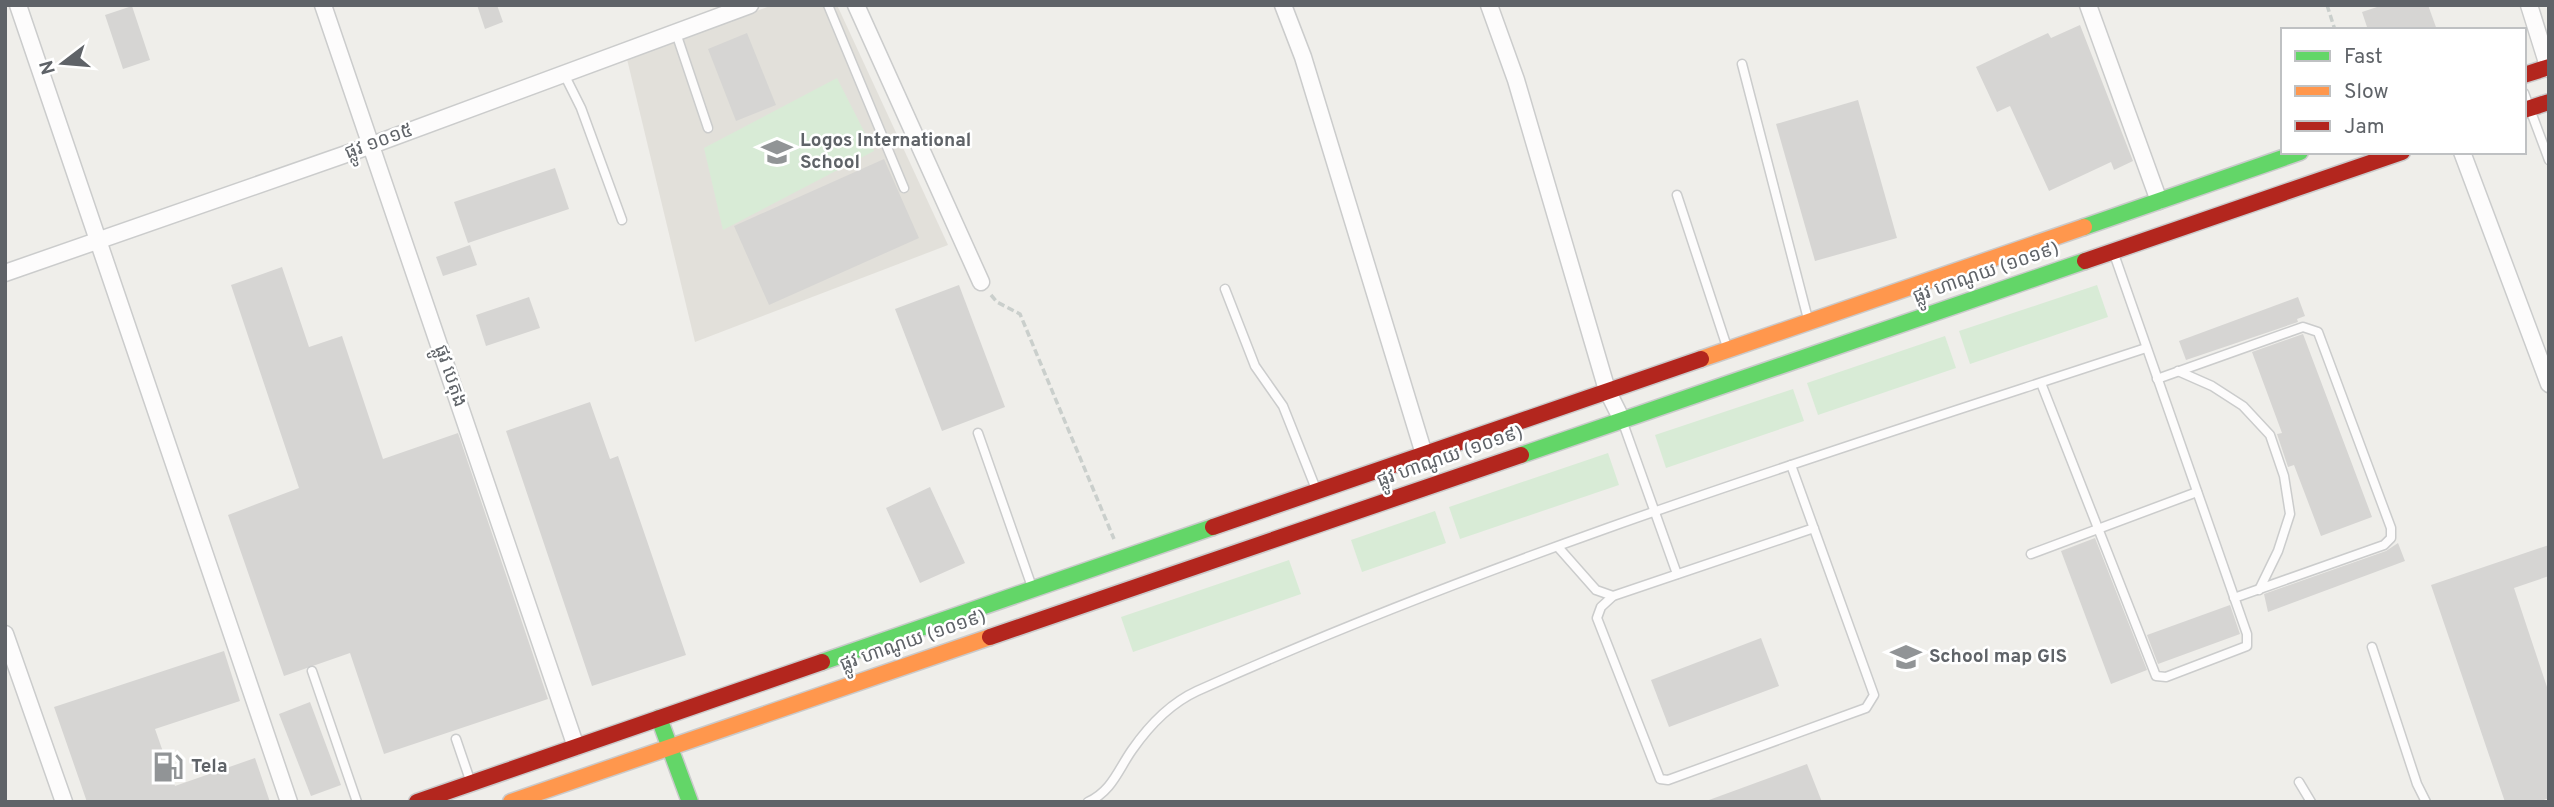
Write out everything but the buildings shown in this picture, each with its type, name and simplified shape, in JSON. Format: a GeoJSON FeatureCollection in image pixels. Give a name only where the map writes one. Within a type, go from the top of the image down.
{"type":"FeatureCollection","features":[{"type":"Feature","properties":{"kind":"main road"},"geometry":{"type":"LineString","coordinates":[[2526,74],[2548,67]]}},
{"type":"Feature","properties":{"kind":"main road"},"geometry":{"type":"LineString","coordinates":[[2527,109],[2549,102]]}},
{"type":"Feature","properties":{"kind":"main road","name":"ផ្លូវ ហាណូយ (១០១៩)"},"geometry":{"type":"LineString","coordinates":[[417,802],[2294,154]]}},
{"type":"Feature","properties":{"kind":"main road","name":"ផ្លូវ ហាណូយ (១០១៩)"},"geometry":{"type":"LineString","coordinates":[[511,802],[2396,154]]}},
{"type":"Feature","properties":{"kind":"main road"},"geometry":{"type":"LineString","coordinates":[[659,718],[690,802]]}},
{"type":"Feature","properties":{"kind":"street"},"geometry":{"type":"LineString","coordinates":[[18,5],[289,802]]}},
{"type":"Feature","properties":{"kind":"street","name":"ផ្លូវ បេតុង"},"geometry":{"type":"LineString","coordinates":[[323,5],[576,747]]}},
{"type":"Feature","properties":{"kind":"street","name":"ផ្លូវ ១០១៥"},"geometry":{"type":"LineString","coordinates":[[5,273],[372,145],[750,5]]}},
{"type":"Feature","properties":{"kind":"street"},"geometry":{"type":"LineString","coordinates":[[856,5],[981,282]]}},
{"type":"Feature","properties":{"kind":"street"},"geometry":{"type":"LineString","coordinates":[[1283,5],[1303,57],[1424,454]]}},
{"type":"Feature","properties":{"kind":"street"},"geometry":{"type":"LineString","coordinates":[[1489,5],[1516,80],[1607,390],[1622,420]]}},
{"type":"Feature","properties":{"kind":"street"},"geometry":{"type":"LineString","coordinates":[[2088,5],[2159,201]]}},
{"type":"Feature","properties":{"kind":"street"},"geometry":{"type":"LineString","coordinates":[[2529,5],[2548,67]]}},
{"type":"Feature","properties":{"kind":"street"},"geometry":{"type":"LineString","coordinates":[[2463,154],[2549,384]]}},
{"type":"Feature","properties":{"kind":"street"},"geometry":{"type":"LineString","coordinates":[[5,634],[64,802]]}},
{"type":"Feature","properties":{"kind":"lane"},"geometry":{"type":"LineString","coordinates":[[828,5],[904,188]]}},
{"type":"Feature","properties":{"kind":"lane"},"geometry":{"type":"LineString","coordinates":[[676,33],[708,128]]}},
{"type":"Feature","properties":{"kind":"lane"},"geometry":{"type":"LineString","coordinates":[[1742,64],[1757,133],[1808,322]]}},
{"type":"Feature","properties":{"kind":"lane"},"geometry":{"type":"LineString","coordinates":[[564,74],[581,108],[622,220]]}},
{"type":"Feature","properties":{"kind":"lane"},"geometry":{"type":"LineString","coordinates":[[2527,109],[2549,160]]}},
{"type":"Feature","properties":{"kind":"lane"},"geometry":{"type":"LineString","coordinates":[[1677,195],[1728,349]]}},
{"type":"Feature","properties":{"kind":"lane"},"geometry":{"type":"LineString","coordinates":[[2041,383],[2156,676],[2166,677],[2247,646],[2247,634],[2113,252]]}},
{"type":"Feature","properties":{"kind":"lane"},"geometry":{"type":"LineString","coordinates":[[1225,289],[1255,366],[1283,406],[1317,492]]}},
{"type":"Feature","properties":{"kind":"lane"},"geometry":{"type":"LineString","coordinates":[[2157,379],[2303,327],[2318,332],[2392,528],[2391,538],[2384,545],[2234,598]]}},
{"type":"Feature","properties":{"kind":"lane"},"geometry":{"type":"LineString","coordinates":[[1091,801],[1107,791],[1132,749],[1160,716],[1192,694],[1302,646],[1655,510],[2146,348]]}},
{"type":"Feature","properties":{"kind":"lane"},"geometry":{"type":"LineString","coordinates":[[2178,371],[2212,386],[2244,406],[2270,435],[2284,476],[2290,514],[2278,551],[2259,590]]}},
{"type":"Feature","properties":{"kind":"lane"},"geometry":{"type":"LineString","coordinates":[[1622,420],[1677,574]]}},
{"type":"Feature","properties":{"kind":"lane"},"geometry":{"type":"LineString","coordinates":[[978,432],[1033,590]]}},
{"type":"Feature","properties":{"kind":"lane"},"geometry":{"type":"LineString","coordinates":[[1791,465],[1814,528],[1874,695],[1872,702],[1866,708],[1668,780],[1660,779],[1654,771],[1597,618],[1601,607],[1613,596],[1814,528]]}},
{"type":"Feature","properties":{"kind":"lane"},"geometry":{"type":"LineString","coordinates":[[2031,554],[2197,492]]}},
{"type":"Feature","properties":{"kind":"lane"},"geometry":{"type":"LineString","coordinates":[[1558,547],[1596,590],[1613,596]]}},
{"type":"Feature","properties":{"kind":"lane"},"geometry":{"type":"LineString","coordinates":[[2372,647],[2417,784],[2426,802]]}},
{"type":"Feature","properties":{"kind":"lane"},"geometry":{"type":"LineString","coordinates":[[312,671],[357,802]]}},
{"type":"Feature","properties":{"kind":"lane"},"geometry":{"type":"LineString","coordinates":[[456,739],[471,783]]}},
{"type":"Feature","properties":{"kind":"lane"},"geometry":{"type":"LineString","coordinates":[[2299,782],[2311,802]]}},
{"type":"Feature","properties":{"kind":"path"},"geometry":{"type":"LineString","coordinates":[[2327,5],[2334,28]]}},
{"type":"Feature","properties":{"kind":"path"},"geometry":{"type":"LineString","coordinates":[[981,282],[997,302],[1020,314],[1122,559]]}},
{"type":"Feature","properties":{"kind":"shaded area","name":"Logos International School"},"geometry":{"type":"Polygon","coordinates":[[[773,5],[837,5],[948,245],[695,342],[627,59],[773,5]]]}},
{"type":"Feature","properties":{"kind":"green space"},"geometry":{"type":"Polygon","coordinates":[[[837,78],[874,151],[723,230],[704,148],[837,78]]]}},
{"type":"Feature","properties":{"kind":"green space"},"geometry":{"type":"Polygon","coordinates":[[[2097,285],[2108,317],[1970,364],[1959,331],[2097,285]]]}},
{"type":"Feature","properties":{"kind":"green space"},"geometry":{"type":"Polygon","coordinates":[[[1945,336],[1956,368],[1818,415],[1807,383],[1945,336]]]}},
{"type":"Feature","properties":{"kind":"green space"},"geometry":{"type":"Polygon","coordinates":[[[1793,389],[1804,421],[1666,468],[1655,435],[1793,389]]]}},
{"type":"Feature","properties":{"kind":"green space"},"geometry":{"type":"Polygon","coordinates":[[[1608,453],[1619,485],[1460,539],[1449,507],[1608,453]]]}},
{"type":"Feature","properties":{"kind":"green space"},"geometry":{"type":"Polygon","coordinates":[[[1435,511],[1446,543],[1362,572],[1351,540],[1435,511]]]}},
{"type":"Feature","properties":{"kind":"green space"},"geometry":{"type":"Polygon","coordinates":[[[1289,560],[1301,594],[1133,652],[1121,617],[1289,560]]]}},
{"type":"Feature","properties":{"kind":"traffic: fast"},"geometry":{"type":"LineString","coordinates":[[2084,227],[2294,154]]}},
{"type":"Feature","properties":{"kind":"traffic: fast"},"geometry":{"type":"LineString","coordinates":[[1521,455],[2085,261]]}},
{"type":"Feature","properties":{"kind":"traffic: fast"},"geometry":{"type":"LineString","coordinates":[[822,662],[1213,527]]}},
{"type":"Feature","properties":{"kind":"traffic: fast"},"geometry":{"type":"LineString","coordinates":[[659,718],[690,802]]}},
{"type":"Feature","properties":{"kind":"traffic: slow"},"geometry":{"type":"LineString","coordinates":[[1701,359],[2084,227]]}},
{"type":"Feature","properties":{"kind":"traffic: slow"},"geometry":{"type":"LineString","coordinates":[[511,802],[990,637]]}},
{"type":"Feature","properties":{"kind":"traffic: jam"},"geometry":{"type":"LineString","coordinates":[[2526,74],[2549,67]]}},
{"type":"Feature","properties":{"kind":"traffic: jam"},"geometry":{"type":"LineString","coordinates":[[2526,109],[2549,102]]}},
{"type":"Feature","properties":{"kind":"traffic: jam"},"geometry":{"type":"LineString","coordinates":[[2085,261],[2396,154]]}},
{"type":"Feature","properties":{"kind":"traffic: jam"},"geometry":{"type":"LineString","coordinates":[[1213,527],[1701,359]]}},
{"type":"Feature","properties":{"kind":"traffic: jam"},"geometry":{"type":"LineString","coordinates":[[990,637],[1521,455]]}},
{"type":"Feature","properties":{"kind":"traffic: jam"},"geometry":{"type":"LineString","coordinates":[[417,802],[822,662]]}},
{"type":"Feature","properties":{"kind":"place","name":"Logos International School"},"geometry":{"type":"Point","coordinates":[777,152]}},
{"type":"Feature","properties":{"kind":"place","name":"School map GIS"},"geometry":{"type":"Point","coordinates":[1906,657]}},
{"type":"Feature","properties":{"kind":"place","name":"Tela"},"geometry":{"type":"Point","coordinates":[168,767]}}]}
